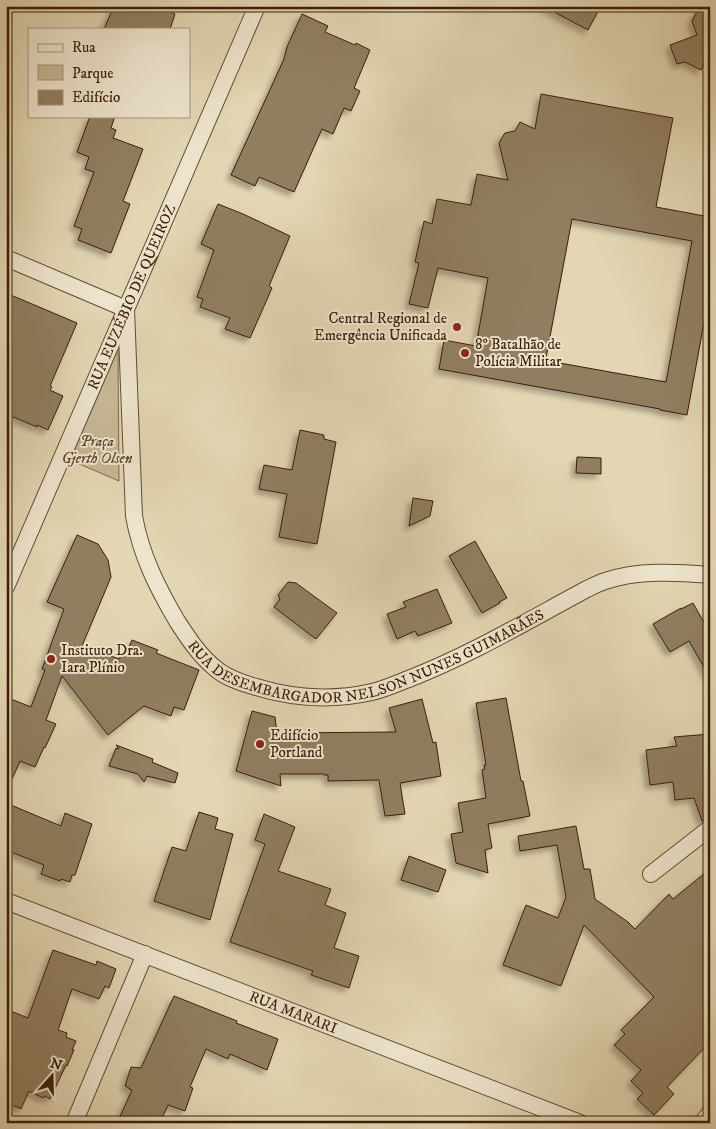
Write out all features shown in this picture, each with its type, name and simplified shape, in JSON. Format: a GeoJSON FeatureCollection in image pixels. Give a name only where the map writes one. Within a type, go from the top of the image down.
{"type":"FeatureCollection","features":[{"type":"Feature","properties":{"kind":"street","name":"RUA EUZÉBIO DE QUEIROZ"},"geometry":{"type":"LineString","coordinates":[[6,587],[257,6]]}},
{"type":"Feature","properties":{"kind":"street"},"geometry":{"type":"LineString","coordinates":[[6,258],[126,309]]}},
{"type":"Feature","properties":{"kind":"street","name":"RUA DESEMBARGADOR NELSON NUNES GUIMARÃES"},"geometry":{"type":"LineString","coordinates":[[126,309],[134,516],[141,548],[158,587],[185,634],[215,669],[232,679],[278,694],[314,698],[340,697],[373,692],[457,659],[605,581],[634,575],[660,573],[710,575]]}},
{"type":"Feature","properties":{"kind":"street"},"geometry":{"type":"LineString","coordinates":[[651,874],[710,828]]}},
{"type":"Feature","properties":{"kind":"street","name":"RUA MARARI"},"geometry":{"type":"LineString","coordinates":[[6,901],[580,1123]]}},
{"type":"Feature","properties":{"kind":"street"},"geometry":{"type":"LineString","coordinates":[[74,1123],[145,954]]}},
{"type":"Feature","properties":{"kind":"street"},"geometry":{"type":"LineString","coordinates":[[702,1123],[710,1113]]}},
{"type":"Feature","properties":{"kind":"green space","name":"Praça Gjerth Olsen"},"geometry":{"type":"Polygon","coordinates":[[[118,349],[119,481],[70,460],[118,349]]]}},
{"type":"Feature","properties":{"kind":"building"},"geometry":{"type":"Polygon","coordinates":[[[114,6],[156,6],[175,14],[170,28],[104,28],[114,6]]]}},
{"type":"Feature","properties":{"kind":"building"},"geometry":{"type":"Polygon","coordinates":[[[543,6],[601,6],[588,30],[543,6]]]}},
{"type":"Feature","properties":{"kind":"building"},"geometry":{"type":"Polygon","coordinates":[[[700,6],[710,6],[710,63],[707,64],[705,61],[701,70],[685,62],[677,64],[670,45],[697,35],[692,21],[700,6]]]}},
{"type":"Feature","properties":{"kind":"building"},"geometry":{"type":"Polygon","coordinates":[[[302,14],[328,26],[325,32],[370,50],[354,88],[360,91],[351,111],[344,108],[333,134],[322,129],[294,192],[259,177],[255,186],[231,175],[284,59],[287,47],[302,14]]]}},
{"type":"Feature","properties":{"kind":"building"},"geometry":{"type":"Polygon","coordinates":[[[541,94],[673,118],[656,207],[710,217],[710,290],[687,415],[439,369],[444,340],[476,346],[488,278],[438,268],[428,308],[409,304],[419,263],[415,262],[424,221],[432,224],[437,199],[471,205],[477,174],[508,180],[499,143],[505,133],[515,131],[520,122],[535,129],[541,94]],[[572,219],[546,358],[555,360],[554,362],[666,382],[692,241],[572,219]]]}},
{"type":"Feature","properties":{"kind":"building"},"geometry":{"type":"Polygon","coordinates":[[[89,118],[114,118],[111,128],[116,130],[113,138],[143,149],[123,201],[130,204],[111,253],[78,240],[82,229],[74,226],[94,172],[85,169],[89,157],[77,152],[89,118]]]}},
{"type":"Feature","properties":{"kind":"building"},"geometry":{"type":"Polygon","coordinates":[[[218,204],[290,236],[269,286],[272,288],[250,338],[225,329],[230,318],[200,307],[203,299],[197,297],[214,250],[201,244],[218,204]]]}},
{"type":"Feature","properties":{"kind":"building"},"geometry":{"type":"Polygon","coordinates":[[[6,293],[77,323],[50,386],[52,387],[50,390],[63,396],[48,430],[6,414],[6,293]]]}},
{"type":"Feature","properties":{"kind":"building"},"geometry":{"type":"Polygon","coordinates":[[[300,430],[324,435],[324,439],[336,442],[317,544],[279,537],[287,494],[259,489],[264,465],[292,470],[300,430]]]}},
{"type":"Feature","properties":{"kind":"building"},"geometry":{"type":"Polygon","coordinates":[[[577,457],[601,458],[601,474],[576,473],[577,457]]]}},
{"type":"Feature","properties":{"kind":"building"},"geometry":{"type":"Polygon","coordinates":[[[413,498],[433,501],[430,516],[409,526],[413,498]]]}},
{"type":"Feature","properties":{"kind":"building"},"geometry":{"type":"Polygon","coordinates":[[[77,535],[98,544],[108,560],[111,577],[82,646],[119,659],[123,653],[126,654],[132,640],[158,650],[156,653],[199,670],[184,710],[174,707],[171,716],[144,706],[108,735],[62,676],[46,720],[56,724],[45,748],[35,767],[20,761],[6,793],[6,697],[31,707],[45,670],[42,669],[64,609],[47,602],[77,535]]]}},
{"type":"Feature","properties":{"kind":"building"},"geometry":{"type":"Polygon","coordinates":[[[475,541],[507,598],[482,613],[449,556],[475,541]]]}},
{"type":"Feature","properties":{"kind":"building"},"geometry":{"type":"Polygon","coordinates":[[[288,582],[296,583],[337,613],[316,639],[274,607],[280,599],[278,595],[288,582]]]}},
{"type":"Feature","properties":{"kind":"building"},"geometry":{"type":"Polygon","coordinates":[[[437,589],[452,623],[418,636],[415,631],[397,639],[387,614],[406,607],[403,602],[437,589]]]}},
{"type":"Feature","properties":{"kind":"building"},"geometry":{"type":"Polygon","coordinates":[[[693,603],[710,633],[710,678],[689,641],[670,652],[653,624],[693,603]]]}},
{"type":"Feature","properties":{"kind":"building"},"geometry":{"type":"Polygon","coordinates":[[[506,698],[521,781],[523,781],[530,816],[488,824],[492,848],[485,850],[488,873],[456,863],[451,834],[463,832],[458,803],[486,798],[482,770],[485,769],[484,765],[486,765],[476,703],[506,698]]]}},
{"type":"Feature","properties":{"kind":"building"},"geometry":{"type":"Polygon","coordinates":[[[422,699],[433,743],[436,742],[441,776],[400,783],[405,814],[385,816],[379,780],[328,781],[328,775],[324,774],[280,774],[281,786],[236,771],[252,711],[275,717],[277,733],[396,732],[389,708],[422,699]]]}},
{"type":"Feature","properties":{"kind":"building"},"geometry":{"type":"Polygon","coordinates":[[[710,734],[710,818],[702,821],[694,798],[675,800],[673,782],[650,785],[646,750],[677,746],[674,737],[710,734]]]}},
{"type":"Feature","properties":{"kind":"building"},"geometry":{"type":"Polygon","coordinates":[[[116,745],[153,759],[152,762],[178,773],[175,783],[147,776],[144,782],[138,774],[109,766],[116,748],[119,749],[116,745]]]}},
{"type":"Feature","properties":{"kind":"building"},"geometry":{"type":"Polygon","coordinates":[[[6,803],[61,826],[65,813],[92,824],[75,875],[72,875],[70,882],[61,879],[60,881],[41,874],[44,865],[6,850],[6,803]]]}},
{"type":"Feature","properties":{"kind":"building"},"geometry":{"type":"Polygon","coordinates":[[[199,812],[218,818],[215,829],[233,834],[210,920],[154,901],[172,847],[186,851],[199,812]]]}},
{"type":"Feature","properties":{"kind":"building"},"geometry":{"type":"Polygon","coordinates":[[[264,814],[295,827],[278,871],[331,889],[325,905],[346,913],[334,948],[359,956],[349,988],[311,975],[313,971],[230,942],[265,844],[255,840],[264,814]]]}},
{"type":"Feature","properties":{"kind":"building"},"geometry":{"type":"Polygon","coordinates":[[[576,826],[584,869],[590,869],[595,899],[635,929],[669,894],[673,899],[710,869],[710,1042],[667,1087],[674,1094],[654,1115],[637,1099],[643,1093],[631,1081],[641,1070],[614,1045],[625,1034],[621,1030],[654,997],[584,925],[561,986],[503,965],[526,905],[558,918],[566,897],[557,845],[520,851],[518,836],[576,826]]]}},
{"type":"Feature","properties":{"kind":"building"},"geometry":{"type":"Polygon","coordinates":[[[409,856],[446,870],[438,892],[401,880],[409,856]]]}},
{"type":"Feature","properties":{"kind":"building"},"geometry":{"type":"Polygon","coordinates":[[[53,950],[96,965],[97,961],[116,969],[109,988],[105,986],[99,999],[72,989],[58,1030],[67,1033],[66,1037],[76,1041],[72,1050],[74,1050],[50,1099],[44,1096],[43,1098],[29,1091],[21,1109],[6,1102],[6,1009],[28,1018],[53,950]]]}},
{"type":"Feature","properties":{"kind":"building"},"geometry":{"type":"Polygon","coordinates":[[[174,996],[278,1039],[267,1070],[230,1054],[228,1059],[206,1049],[190,1087],[193,1088],[185,1111],[168,1105],[160,1123],[117,1123],[132,1090],[125,1086],[131,1067],[141,1068],[174,996]]]}},
{"type":"Feature","properties":{"kind":"place","name":"Central Regional de Emergência Unificada"},"geometry":{"type":"Point","coordinates":[457,327]}},
{"type":"Feature","properties":{"kind":"place","name":"8º Batalhão de Polícia Militar"},"geometry":{"type":"Point","coordinates":[465,353]}},
{"type":"Feature","properties":{"kind":"place","name":"Instituto Dra. Iara Plínio"},"geometry":{"type":"Point","coordinates":[51,659]}},
{"type":"Feature","properties":{"kind":"place","name":"Edifício Portland"},"geometry":{"type":"Point","coordinates":[260,744]}}]}
